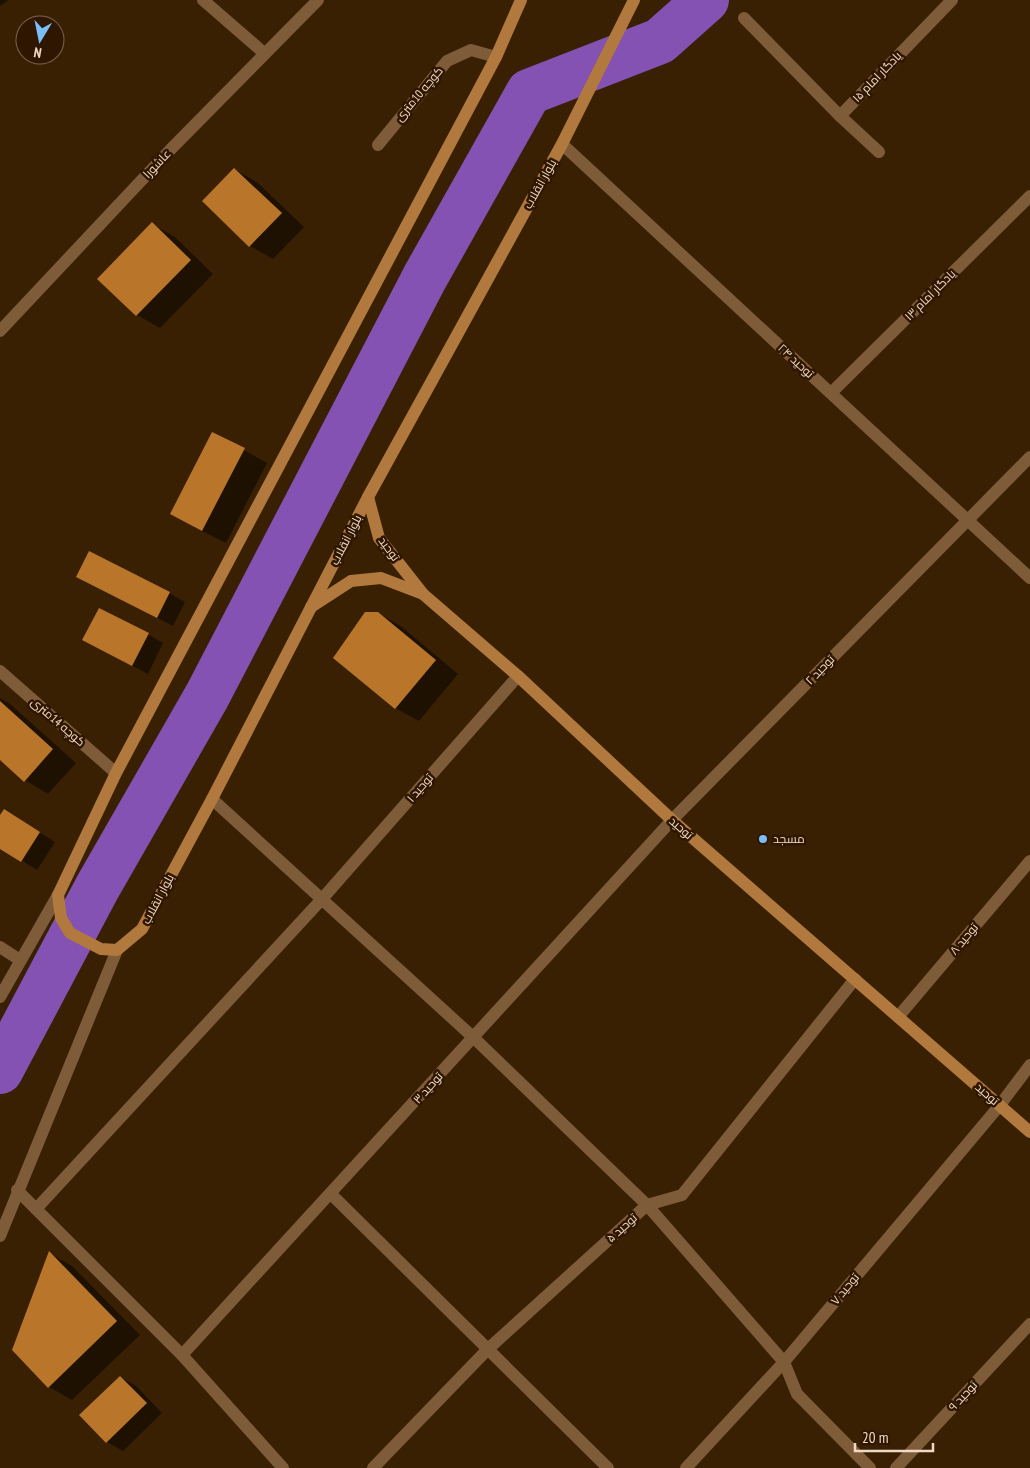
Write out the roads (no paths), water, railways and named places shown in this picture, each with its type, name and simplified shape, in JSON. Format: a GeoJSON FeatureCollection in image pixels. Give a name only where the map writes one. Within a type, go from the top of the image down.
{"type":"FeatureCollection","features":[{"type":"Feature","properties":{"kind":"main road"},"geometry":{"type":"LineString","coordinates":[[117,950],[101,948],[70,933],[60,918],[58,895],[116,773],[496,57],[521,0]]}},
{"type":"Feature","properties":{"kind":"main road","name":"بلوار انقلاب"},"geometry":{"type":"LineString","coordinates":[[117,950],[142,929],[212,799],[368,497],[562,144],[634,0]]}},
{"type":"Feature","properties":{"kind":"main road","name":"توحید"},"geometry":{"type":"LineString","coordinates":[[368,497],[379,538],[423,594],[518,676],[672,820],[1030,1132]]}},
{"type":"Feature","properties":{"kind":"main road"},"geometry":{"type":"LineString","coordinates":[[311,608],[351,581],[381,578],[423,594]]}},
{"type":"Feature","properties":{"kind":"street"},"geometry":{"type":"LineString","coordinates":[[203,0],[264,53]]}},
{"type":"Feature","properties":{"kind":"street","name":"عاشورا"},"geometry":{"type":"LineString","coordinates":[[0,331],[264,53],[318,0]]}},
{"type":"Feature","properties":{"kind":"street","name":"یادگار امام ۱۵"},"geometry":{"type":"LineString","coordinates":[[840,116],[952,0]]}},
{"type":"Feature","properties":{"kind":"street"},"geometry":{"type":"LineString","coordinates":[[744,18],[840,116],[879,152]]}},
{"type":"Feature","properties":{"kind":"street","name":"کوچه 10متری"},"geometry":{"type":"LineString","coordinates":[[378,145],[447,61],[470,50],[496,57]]}},
{"type":"Feature","properties":{"kind":"street","name":"توحید ۲۴"},"geometry":{"type":"LineString","coordinates":[[562,144],[1030,578]]}},
{"type":"Feature","properties":{"kind":"street","name":"یادگار امام ۱۳"},"geometry":{"type":"LineString","coordinates":[[831,393],[1030,196]]}},
{"type":"Feature","properties":{"kind":"street","name":"توحید ۲"},"geometry":{"type":"LineString","coordinates":[[672,820],[1030,457]]}},
{"type":"Feature","properties":{"kind":"street","name":"کوچه 14متری"},"geometry":{"type":"LineString","coordinates":[[0,671],[116,773]]}},
{"type":"Feature","properties":{"kind":"street","name":"توحید ۱"},"geometry":{"type":"LineString","coordinates":[[36,1209],[322,899],[518,676]]}},
{"type":"Feature","properties":{"kind":"street"},"geometry":{"type":"LineString","coordinates":[[212,799],[474,1038],[647,1205],[784,1362],[797,1394],[870,1468]]}},
{"type":"Feature","properties":{"kind":"street","name":"توحید ۳"},"geometry":{"type":"LineString","coordinates":[[182,1355],[672,820]]}},
{"type":"Feature","properties":{"kind":"street","name":"توحید ۸"},"geometry":{"type":"LineString","coordinates":[[898,1017],[1030,861]]}},
{"type":"Feature","properties":{"kind":"street"},"geometry":{"type":"LineString","coordinates":[[0,996],[58,895]]}},
{"type":"Feature","properties":{"kind":"street"},"geometry":{"type":"LineString","coordinates":[[0,947],[20,960]]}},
{"type":"Feature","properties":{"kind":"street"},"geometry":{"type":"LineString","coordinates":[[0,1236],[17,1190],[117,950]]}},
{"type":"Feature","properties":{"kind":"street","name":"توحید ۵"},"geometry":{"type":"LineString","coordinates":[[373,1468],[488,1349],[647,1205],[682,1195],[855,979]]}},
{"type":"Feature","properties":{"kind":"street","name":"توحید ۷"},"geometry":{"type":"LineString","coordinates":[[686,1468],[784,1362],[1000,1105],[1030,1065]]}},
{"type":"Feature","properties":{"kind":"street"},"geometry":{"type":"LineString","coordinates":[[17,1190],[182,1355],[283,1468]]}},
{"type":"Feature","properties":{"kind":"street"},"geometry":{"type":"LineString","coordinates":[[331,1194],[608,1468]]}},
{"type":"Feature","properties":{"kind":"street","name":"توحید ۹"},"geometry":{"type":"LineString","coordinates":[[896,1468],[1030,1324]]}},
{"type":"Feature","properties":{"kind":"waterway"},"geometry":{"type":"LineString","coordinates":[[0,1071],[97,888],[207,696],[425,277],[529,92],[660,41],[706,0]]}},
{"type":"Feature","properties":{"kind":"place","name":"مسجد"},"geometry":{"type":"Point","coordinates":[763,839]}}]}
